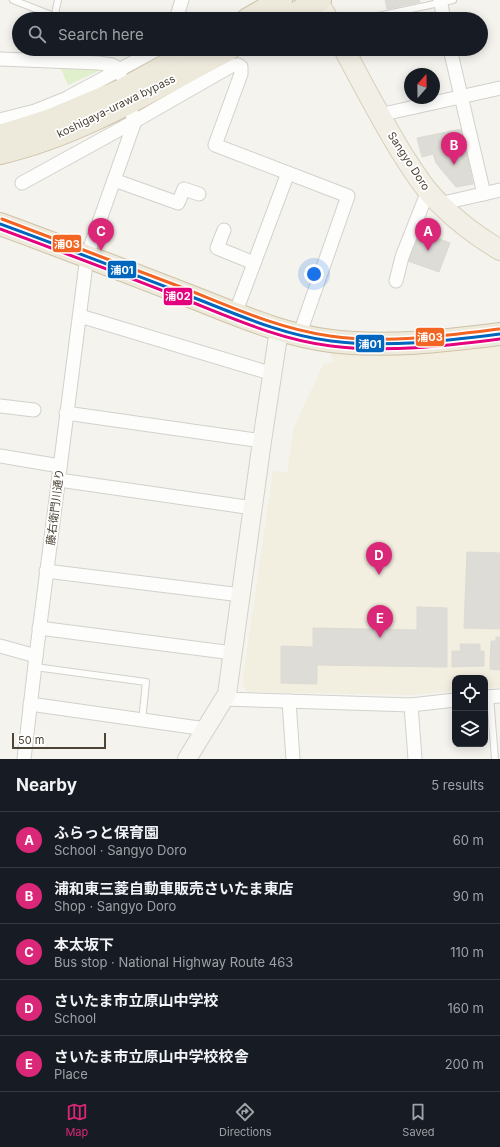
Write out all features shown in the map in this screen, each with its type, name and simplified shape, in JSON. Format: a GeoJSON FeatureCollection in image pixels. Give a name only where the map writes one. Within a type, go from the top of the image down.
{"type":"FeatureCollection","features":[{"type":"Feature","properties":{"kind":"highway"},"geometry":{"type":"LineString","coordinates":[[260,12],[281,0]]}},
{"type":"Feature","properties":{"kind":"highway"},"geometry":{"type":"LineString","coordinates":[[303,12],[321,5]]}},
{"type":"Feature","properties":{"kind":"highway","name":"koshigaya-urawa bypass"},"geometry":{"type":"LineString","coordinates":[[0,153],[23,148],[67,133],[126,96],[185,56]]}},
{"type":"Feature","properties":{"kind":"highway","name":"koshigaya-urawa bypass"},"geometry":{"type":"LineString","coordinates":[[0,136],[126,96],[214,56]]}},
{"type":"Feature","properties":{"kind":"highway"},"geometry":{"type":"LineString","coordinates":[[0,224],[289,333],[330,341],[364,344],[453,340],[500,334]]}},
{"type":"Feature","properties":{"kind":"main road","name":"Sangyo Doro"},"geometry":{"type":"LineString","coordinates":[[348,56],[379,115],[407,161],[433,197],[456,220],[477,236],[500,250]]}},
{"type":"Feature","properties":{"kind":"street"},"geometry":{"type":"LineString","coordinates":[[178,12],[182,0]]}},
{"type":"Feature","properties":{"kind":"street"},"geometry":{"type":"LineString","coordinates":[[444,1],[444,12]]}},
{"type":"Feature","properties":{"kind":"street"},"geometry":{"type":"LineString","coordinates":[[22,183],[126,96],[153,56]]}},
{"type":"Feature","properties":{"kind":"street"},"geometry":{"type":"LineString","coordinates":[[452,56],[484,194]]}},
{"type":"Feature","properties":{"kind":"street"},"geometry":{"type":"LineString","coordinates":[[0,59],[99,63],[112,66],[126,96]]}},
{"type":"Feature","properties":{"kind":"street"},"geometry":{"type":"LineString","coordinates":[[0,120],[35,111],[65,99],[126,96],[238,65],[241,67],[241,74],[215,145],[348,196],[273,374],[262,441],[227,694],[187,759]]}},
{"type":"Feature","properties":{"kind":"street"},"geometry":{"type":"LineString","coordinates":[[379,115],[500,88]]}},
{"type":"Feature","properties":{"kind":"street","name":"藤右衛門川通り"},"geometry":{"type":"LineString","coordinates":[[24,759],[46,571],[87,256],[114,180],[126,96]]}},
{"type":"Feature","properties":{"kind":"street"},"geometry":{"type":"LineString","coordinates":[[236,314],[288,173]]}},
{"type":"Feature","properties":{"kind":"street"},"geometry":{"type":"LineString","coordinates":[[114,180],[178,203],[184,189],[199,194]]}},
{"type":"Feature","properties":{"kind":"street"},"geometry":{"type":"LineString","coordinates":[[396,281],[402,257],[433,197],[484,194],[500,190]]}},
{"type":"Feature","properties":{"kind":"street"},"geometry":{"type":"LineString","coordinates":[[224,230],[217,248],[254,263]]}},
{"type":"Feature","properties":{"kind":"street"},"geometry":{"type":"LineString","coordinates":[[80,316],[273,374]]}},
{"type":"Feature","properties":{"kind":"street"},"geometry":{"type":"LineString","coordinates":[[0,406],[34,410]]}},
{"type":"Feature","properties":{"kind":"street"},"geometry":{"type":"LineString","coordinates":[[66,413],[262,441]]}},
{"type":"Feature","properties":{"kind":"street"},"geometry":{"type":"LineString","coordinates":[[0,456],[60,466]]}},
{"type":"Feature","properties":{"kind":"street"},"geometry":{"type":"LineString","coordinates":[[58,480],[253,508]]}},
{"type":"Feature","properties":{"kind":"street"},"geometry":{"type":"LineString","coordinates":[[46,571],[241,595]]}},
{"type":"Feature","properties":{"kind":"street"},"geometry":{"type":"LineString","coordinates":[[39,628],[233,653]]}},
{"type":"Feature","properties":{"kind":"street"},"geometry":{"type":"LineString","coordinates":[[0,646],[35,661]]}},
{"type":"Feature","properties":{"kind":"street"},"geometry":{"type":"LineString","coordinates":[[224,699],[411,705],[452,700]]}},
{"type":"Feature","properties":{"kind":"street"},"geometry":{"type":"LineString","coordinates":[[289,701],[292,759]]}},
{"type":"Feature","properties":{"kind":"street"},"geometry":{"type":"LineString","coordinates":[[30,704],[206,729]]}},
{"type":"Feature","properties":{"kind":"street"},"geometry":{"type":"LineString","coordinates":[[411,705],[415,759]]}},
{"type":"Feature","properties":{"kind":"lane"},"geometry":{"type":"LineString","coordinates":[[13,0],[40,12]]}},
{"type":"Feature","properties":{"kind":"lane"},"geometry":{"type":"LineString","coordinates":[[55,12],[58,0]]}},
{"type":"Feature","properties":{"kind":"lane"},"geometry":{"type":"LineString","coordinates":[[395,12],[444,1]]}},
{"type":"Feature","properties":{"kind":"lane"},"geometry":{"type":"LineString","coordinates":[[35,661],[146,682],[142,721]]}},
{"type":"Feature","properties":{"kind":"lane"},"geometry":{"type":"LineString","coordinates":[[492,697],[495,759]]}},
{"type":"Feature","properties":{"kind":"shaded area"},"geometry":{"type":"Polygon","coordinates":[[[500,345],[500,687],[488,688],[488,675],[452,675],[452,691],[413,695],[248,692],[242,685],[273,471],[287,473],[294,427],[323,365],[333,362],[330,352],[371,357],[470,349],[500,345]]]}},
{"type":"Feature","properties":{"kind":"green space"},"geometry":{"type":"Polygon","coordinates":[[[61,69],[101,70],[68,85],[61,69]]]}},
{"type":"Feature","properties":{"kind":"building"},"geometry":{"type":"Polygon","coordinates":[[[385,0],[419,0],[420,2],[387,9],[385,0]]]}},
{"type":"Feature","properties":{"kind":"building"},"geometry":{"type":"Polygon","coordinates":[[[462,129],[473,184],[456,187],[436,163],[433,154],[422,157],[417,138],[462,129]]]}},
{"type":"Feature","properties":{"kind":"building"},"geometry":{"type":"Polygon","coordinates":[[[419,231],[450,243],[439,272],[408,261],[419,231]]]}},
{"type":"Feature","properties":{"kind":"building"},"geometry":{"type":"Polygon","coordinates":[[[467,552],[500,553],[500,629],[464,628],[467,552]]]}},
{"type":"Feature","properties":{"kind":"building"},"geometry":{"type":"Polygon","coordinates":[[[417,607],[447,608],[447,667],[317,665],[317,684],[281,683],[281,646],[313,647],[313,628],[417,630],[417,607]]]}},
{"type":"Feature","properties":{"kind":"building"},"geometry":{"type":"Polygon","coordinates":[[[496,637],[500,637],[500,670],[490,669],[491,641],[496,641],[496,637]]]}},
{"type":"Feature","properties":{"kind":"building"},"geometry":{"type":"Polygon","coordinates":[[[460,644],[480,644],[480,651],[484,651],[484,666],[452,667],[452,651],[461,651],[460,644]]]}},
{"type":"Feature","properties":{"kind":"transit line","name":"浦03"},"geometry":{"type":"LineString","coordinates":[[2,219],[257,317],[311,333],[351,338],[394,339],[499,329]]}},
{"type":"Feature","properties":{"kind":"transit line","name":"浦01"},"geometry":{"type":"LineString","coordinates":[[0,224],[276,329],[312,338],[352,343],[394,344],[500,334]]}},
{"type":"Feature","properties":{"kind":"transit line","name":"浦02"},"geometry":{"type":"LineString","coordinates":[[0,229],[115,272],[238,321],[293,339],[331,346],[373,349],[416,348],[500,339]]}},
{"type":"Feature","properties":{"kind":"place","name":"浦和東三菱自動車販売さいたま東店"},"geometry":{"type":"Point","coordinates":[454,165]}},
{"type":"Feature","properties":{"kind":"place","name":"本太坂下"},"geometry":{"type":"Point","coordinates":[101,251]}},
{"type":"Feature","properties":{"kind":"place","name":"ふらっと保育園"},"geometry":{"type":"Point","coordinates":[428,251]}},
{"type":"Feature","properties":{"kind":"place","name":"さいたま市立原山中学校"},"geometry":{"type":"Point","coordinates":[379,575]}},
{"type":"Feature","properties":{"kind":"place","name":"さいたま市立原山中学校校舎"},"geometry":{"type":"Point","coordinates":[380,638]}}]}
